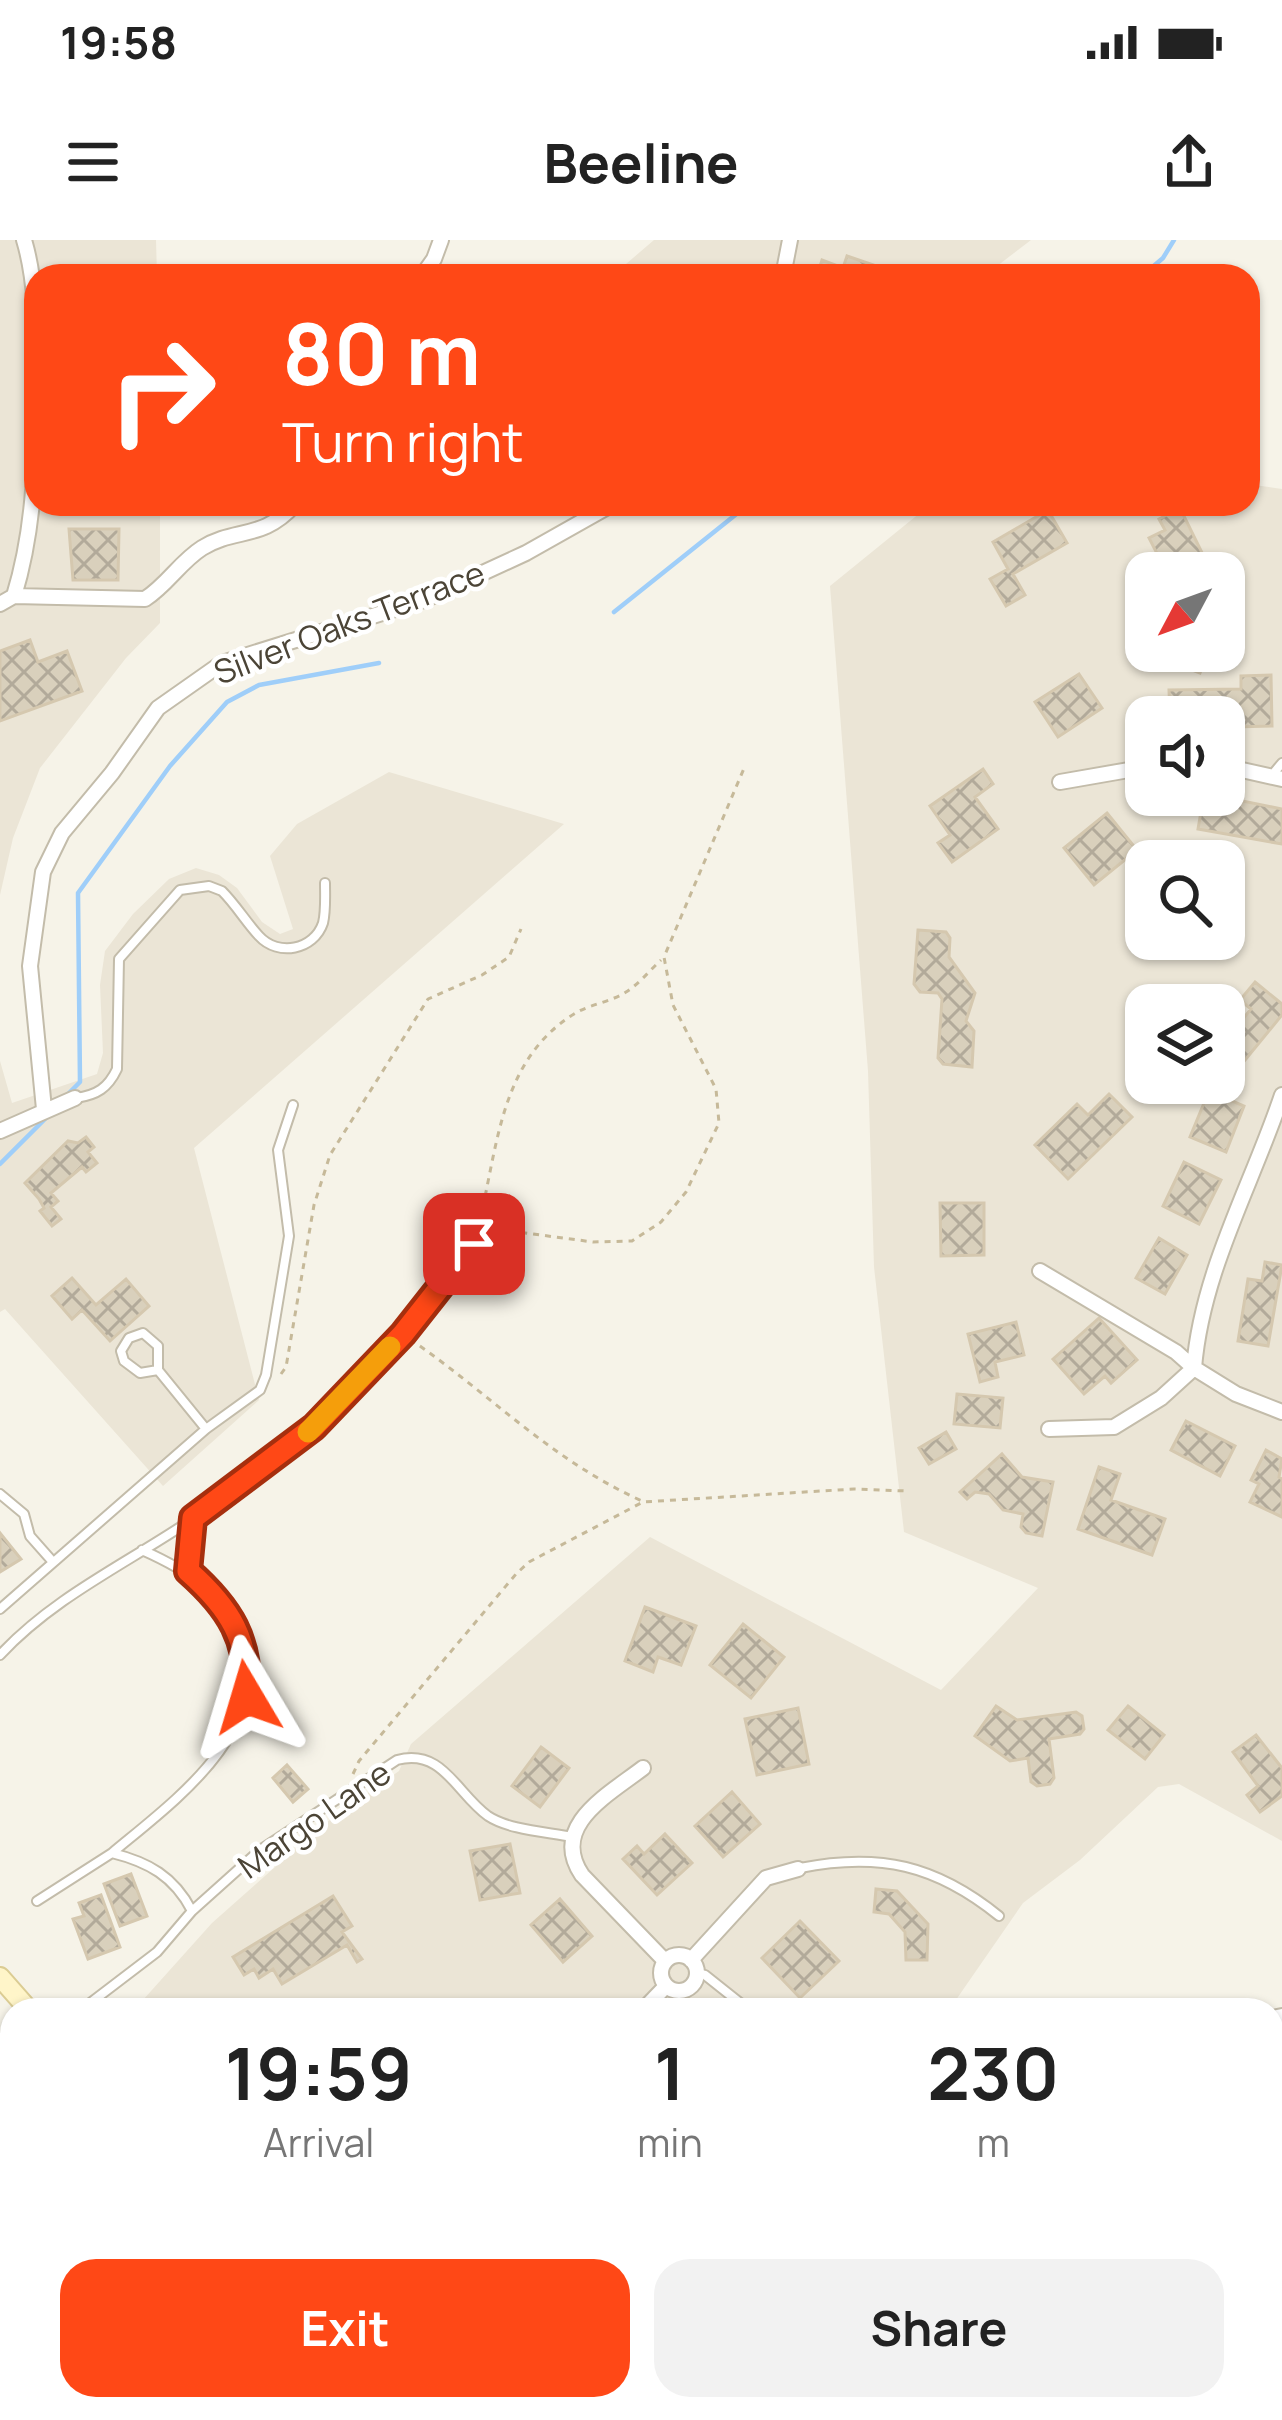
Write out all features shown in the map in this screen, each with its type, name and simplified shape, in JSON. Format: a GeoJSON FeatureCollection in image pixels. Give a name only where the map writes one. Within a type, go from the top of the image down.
{"type":"FeatureCollection","features":[{"type":"Feature","properties":{"kind":"street"},"geometry":{"type":"LineString","coordinates":[[32,516],[28,548],[7,600],[145,599],[202,549],[274,524],[282,516]]}},
{"type":"Feature","properties":{"kind":"street","name":"Silver Oaks Terrace"},"geometry":{"type":"LineString","coordinates":[[44,1109],[30,966],[43,872],[62,833],[158,708],[222,663],[424,600],[526,553],[592,516]]}},
{"type":"Feature","properties":{"kind":"street"},"geometry":{"type":"LineString","coordinates":[[1245,768],[1279,772]]}},
{"type":"Feature","properties":{"kind":"street"},"geometry":{"type":"LineString","coordinates":[[1060,782],[1125,771]]}},
{"type":"Feature","properties":{"kind":"street"},"geometry":{"type":"LineString","coordinates":[[1049,1429],[1114,1427],[1195,1368],[1198,1326],[1224,1244],[1282,1095]]}},
{"type":"Feature","properties":{"kind":"street"},"geometry":{"type":"LineString","coordinates":[[0,1131],[75,1098]]}},
{"type":"Feature","properties":{"kind":"street"},"geometry":{"type":"LineString","coordinates":[[1040,1270],[1236,1394],[1282,1412]]}},
{"type":"Feature","properties":{"kind":"street"},"geometry":{"type":"LineString","coordinates":[[643,1768],[582,1817],[572,1837],[573,1861],[665,1961]]}},
{"type":"Feature","properties":{"kind":"street"},"geometry":{"type":"LineString","coordinates":[[694,1966],[676,1955],[665,1961],[661,1973],[666,1986],[687,1990],[694,1966],[766,1878],[798,1869]]}},
{"type":"Feature","properties":{"kind":"street"},"geometry":{"type":"LineString","coordinates":[[654,1998],[666,1986]]}},
{"type":"Feature","properties":{"kind":"lane"},"geometry":{"type":"LineString","coordinates":[[75,1098],[102,1091],[112,1080],[117,1069],[119,959],[170,898],[193,886],[222,891],[261,939],[286,948],[304,946],[316,935],[323,922],[326,883]]}},
{"type":"Feature","properties":{"kind":"lane"},"geometry":{"type":"LineString","coordinates":[[0,1609],[206,1429],[260,1390],[289,1236],[278,1150],[293,1105]]}},
{"type":"Feature","properties":{"kind":"lane"},"geometry":{"type":"LineString","coordinates":[[0,1655],[57,1603],[193,1518],[314,1427],[403,1334],[474,1244]]}},
{"type":"Feature","properties":{"kind":"lane"},"geometry":{"type":"LineString","coordinates":[[158,1370],[140,1373],[124,1361],[121,1351],[129,1338],[143,1333],[158,1346],[158,1370],[206,1429]]}},
{"type":"Feature","properties":{"kind":"lane"},"geometry":{"type":"LineString","coordinates":[[0,1494],[24,1514],[30,1536],[53,1562]]}},
{"type":"Feature","properties":{"kind":"lane"},"geometry":{"type":"LineString","coordinates":[[188,1571],[193,1518]]}},
{"type":"Feature","properties":{"kind":"lane"},"geometry":{"type":"LineString","coordinates":[[37,1901],[112,1853],[182,1793],[233,1731],[247,1697],[249,1663],[233,1620],[188,1571],[142,1550]]}},
{"type":"Feature","properties":{"kind":"lane","name":"Margo Lane"},"geometry":{"type":"LineString","coordinates":[[97,1998],[157,1952],[192,1911],[260,1850],[397,1760],[428,1758],[490,1817],[572,1837]]}},
{"type":"Feature","properties":{"kind":"lane"},"geometry":{"type":"LineString","coordinates":[[112,1853],[149,1862],[183,1894],[192,1911]]}},
{"type":"Feature","properties":{"kind":"lane"},"geometry":{"type":"LineString","coordinates":[[798,1869],[843,1860],[900,1863],[965,1889],[999,1916]]}},
{"type":"Feature","properties":{"kind":"lane"},"geometry":{"type":"LineString","coordinates":[[694,1966],[734,1998]]}},
{"type":"Feature","properties":{"kind":"path"},"geometry":{"type":"LineString","coordinates":[[664,958],[674,1005],[716,1089],[719,1123],[686,1192],[661,1222],[632,1241],[593,1242],[518,1232],[474,1244],[503,1109],[518,1072],[536,1046],[574,1014],[626,992],[664,958],[745,766]]}},
{"type":"Feature","properties":{"kind":"path"},"geometry":{"type":"LineString","coordinates":[[276,1380],[286,1367],[314,1205],[330,1155],[428,999],[509,957],[521,929]]}},
{"type":"Feature","properties":{"kind":"path"},"geometry":{"type":"LineString","coordinates":[[403,1334],[548,1449],[594,1480],[643,1502]]}},
{"type":"Feature","properties":{"kind":"path"},"geometry":{"type":"LineString","coordinates":[[345,1791],[359,1760],[529,1562],[643,1502],[854,1489],[908,1492]]}},
{"type":"Feature","properties":{"kind":"shaded area"},"geometry":{"type":"Polygon","coordinates":[[[0,240],[156,240],[157,264],[24,264],[24,516],[160,516],[160,623],[126,658],[40,768],[13,838],[0,895],[0,240]]]}},
{"type":"Feature","properties":{"kind":"shaded area"},"geometry":{"type":"Polygon","coordinates":[[[654,240],[1031,240],[1000,264],[626,264],[654,240]]]}},
{"type":"Feature","properties":{"kind":"shaded area"},"geometry":{"type":"Polygon","coordinates":[[[1260,486],[1282,489],[1282,1841],[1179,1784],[1158,1787],[1080,1860],[1023,1903],[957,1998],[145,1998],[212,1923],[320,1827],[399,1771],[411,1744],[650,1537],[941,1690],[1038,1588],[904,1532],[874,1267],[868,1071],[830,586],[916,516],[1260,516],[1260,486]]]}},
{"type":"Feature","properties":{"kind":"shaded area"},"geometry":{"type":"Polygon","coordinates":[[[389,772],[564,824],[194,1148],[259,1400],[163,1486],[5,1309],[0,1312],[0,1061],[12,1103],[97,1074],[103,1053],[100,985],[105,951],[133,914],[169,879],[196,868],[219,875],[237,888],[262,922],[280,934],[293,929],[270,856],[297,824],[389,772]]]}},
{"type":"Feature","properties":{"kind":"building"},"geometry":{"type":"Polygon","coordinates":[[[847,256],[870,264],[844,264],[847,256]]]}},
{"type":"Feature","properties":{"kind":"building"},"geometry":{"type":"Polygon","coordinates":[[[1038,516],[1051,516],[1067,543],[1013,574],[1025,595],[1006,606],[990,579],[1008,569],[993,542],[1038,516]]]}},
{"type":"Feature","properties":{"kind":"building"},"geometry":{"type":"Polygon","coordinates":[[[1184,516],[1202,552],[1156,552],[1149,538],[1165,530],[1159,519],[1184,516]]]}},
{"type":"Feature","properties":{"kind":"building"},"geometry":{"type":"Polygon","coordinates":[[[69,529],[119,529],[118,580],[73,580],[69,529]]]}},
{"type":"Feature","properties":{"kind":"building"},"geometry":{"type":"Polygon","coordinates":[[[30,640],[38,662],[67,651],[82,691],[0,721],[0,651],[30,640]]]}},
{"type":"Feature","properties":{"kind":"building"},"geometry":{"type":"Polygon","coordinates":[[[1079,674],[1102,708],[1058,737],[1035,702],[1079,674]]]}},
{"type":"Feature","properties":{"kind":"building"},"geometry":{"type":"Polygon","coordinates":[[[1271,675],[1272,726],[1245,727],[1245,696],[1169,696],[1169,690],[1241,689],[1241,676],[1271,675]]]}},
{"type":"Feature","properties":{"kind":"building"},"geometry":{"type":"Polygon","coordinates":[[[983,769],[993,784],[975,797],[998,829],[952,862],[938,843],[950,835],[930,806],[983,769]]]}},
{"type":"Feature","properties":{"kind":"building"},"geometry":{"type":"Polygon","coordinates":[[[1245,801],[1282,809],[1282,844],[1198,829],[1200,816],[1245,816],[1245,801]]]}},
{"type":"Feature","properties":{"kind":"building"},"geometry":{"type":"Polygon","coordinates":[[[1107,813],[1129,840],[1125,840],[1125,860],[1094,885],[1064,848],[1107,813]]]}},
{"type":"Feature","properties":{"kind":"building"},"geometry":{"type":"Polygon","coordinates":[[[918,930],[946,932],[949,957],[975,993],[966,1021],[974,1031],[972,1067],[943,1064],[938,1058],[942,999],[938,993],[920,992],[914,984],[918,930]]]}},
{"type":"Feature","properties":{"kind":"building"},"geometry":{"type":"Polygon","coordinates":[[[1255,982],[1282,1004],[1282,1015],[1245,1060],[1245,1016],[1251,1009],[1245,1004],[1245,994],[1255,982]]]}},
{"type":"Feature","properties":{"kind":"building"},"geometry":{"type":"Polygon","coordinates":[[[1109,1094],[1132,1117],[1068,1179],[1035,1145],[1077,1104],[1088,1115],[1109,1094]]]}},
{"type":"Feature","properties":{"kind":"building"},"geometry":{"type":"Polygon","coordinates":[[[1204,1104],[1244,1106],[1226,1152],[1190,1137],[1204,1104]]]}},
{"type":"Feature","properties":{"kind":"building"},"geometry":{"type":"Polygon","coordinates":[[[86,1137],[94,1147],[88,1152],[97,1163],[86,1172],[82,1167],[51,1193],[58,1201],[51,1207],[61,1219],[52,1226],[25,1183],[68,1141],[78,1143],[86,1137]]]}},
{"type":"Feature","properties":{"kind":"building"},"geometry":{"type":"Polygon","coordinates":[[[1184,1162],[1221,1180],[1199,1224],[1163,1206],[1184,1162]]]}},
{"type":"Feature","properties":{"kind":"building"},"geometry":{"type":"Polygon","coordinates":[[[940,1203],[984,1203],[984,1255],[941,1256],[940,1203]]]}},
{"type":"Feature","properties":{"kind":"building"},"geometry":{"type":"Polygon","coordinates":[[[1159,1238],[1187,1255],[1165,1294],[1136,1278],[1159,1238]]]}},
{"type":"Feature","properties":{"kind":"building"},"geometry":{"type":"Polygon","coordinates":[[[1265,1262],[1282,1265],[1268,1346],[1238,1341],[1248,1279],[1262,1281],[1265,1262]]]}},
{"type":"Feature","properties":{"kind":"building"},"geometry":{"type":"Polygon","coordinates":[[[72,1278],[96,1305],[126,1279],[149,1306],[110,1341],[82,1310],[72,1319],[52,1296],[72,1278]]]}},
{"type":"Feature","properties":{"kind":"building"},"geometry":{"type":"Polygon","coordinates":[[[1099,1318],[1137,1360],[1111,1383],[1105,1376],[1084,1394],[1053,1359],[1099,1318]]]}},
{"type":"Feature","properties":{"kind":"building"},"geometry":{"type":"Polygon","coordinates":[[[1016,1322],[1024,1355],[995,1362],[998,1377],[980,1382],[968,1334],[1016,1322]]]}},
{"type":"Feature","properties":{"kind":"building"},"geometry":{"type":"Polygon","coordinates":[[[957,1394],[1003,1398],[1000,1428],[954,1424],[957,1394]]]}},
{"type":"Feature","properties":{"kind":"building"},"geometry":{"type":"Polygon","coordinates":[[[1186,1421],[1235,1446],[1220,1476],[1171,1450],[1186,1421]]]}},
{"type":"Feature","properties":{"kind":"building"},"geometry":{"type":"Polygon","coordinates":[[[946,1432],[956,1449],[929,1464],[919,1448],[946,1432]]]}},
{"type":"Feature","properties":{"kind":"building"},"geometry":{"type":"Polygon","coordinates":[[[1266,1450],[1282,1459],[1282,1517],[1250,1502],[1259,1484],[1251,1480],[1266,1450]]]}},
{"type":"Feature","properties":{"kind":"building"},"geometry":{"type":"Polygon","coordinates":[[[1002,1454],[1022,1477],[1053,1482],[1042,1536],[1026,1533],[1021,1527],[1023,1514],[1003,1510],[989,1494],[975,1492],[967,1499],[960,1492],[1002,1454]]]}},
{"type":"Feature","properties":{"kind":"building"},"geometry":{"type":"Polygon","coordinates":[[[1099,1467],[1120,1474],[1111,1500],[1165,1519],[1152,1555],[1078,1529],[1099,1467]]]}},
{"type":"Feature","properties":{"kind":"building"},"geometry":{"type":"Polygon","coordinates":[[[0,1533],[21,1559],[0,1572],[0,1533]]]}},
{"type":"Feature","properties":{"kind":"building"},"geometry":{"type":"Polygon","coordinates":[[[645,1607],[696,1626],[681,1665],[658,1657],[653,1672],[625,1661],[645,1607]]]}},
{"type":"Feature","properties":{"kind":"building"},"geometry":{"type":"Polygon","coordinates":[[[743,1624],[784,1657],[751,1698],[710,1665],[743,1624]]]}},
{"type":"Feature","properties":{"kind":"building"},"geometry":{"type":"Polygon","coordinates":[[[996,1706],[1017,1720],[1076,1712],[1082,1716],[1080,1734],[1049,1739],[1054,1778],[1050,1784],[1031,1782],[1028,1758],[1010,1761],[975,1736],[996,1706]]]}},
{"type":"Feature","properties":{"kind":"building"},"geometry":{"type":"Polygon","coordinates":[[[1128,1706],[1164,1735],[1145,1759],[1108,1730],[1128,1706]]]}},
{"type":"Feature","properties":{"kind":"building"},"geometry":{"type":"Polygon","coordinates":[[[798,1708],[809,1764],[757,1775],[745,1719],[798,1708]]]}},
{"type":"Feature","properties":{"kind":"building"},"geometry":{"type":"Polygon","coordinates":[[[1256,1735],[1282,1768],[1282,1796],[1260,1812],[1247,1795],[1258,1786],[1233,1752],[1256,1735]]]}},
{"type":"Feature","properties":{"kind":"building"},"geometry":{"type":"Polygon","coordinates":[[[541,1747],[569,1768],[540,1807],[512,1786],[541,1747]]]}},
{"type":"Feature","properties":{"kind":"building"},"geometry":{"type":"Polygon","coordinates":[[[287,1765],[308,1789],[293,1802],[273,1778],[287,1765]]]}},
{"type":"Feature","properties":{"kind":"building"},"geometry":{"type":"Polygon","coordinates":[[[732,1792],[760,1824],[723,1857],[695,1826],[732,1792]]]}},
{"type":"Feature","properties":{"kind":"building"},"geometry":{"type":"Polygon","coordinates":[[[665,1834],[692,1863],[657,1895],[623,1859],[637,1846],[644,1854],[665,1834]]]}},
{"type":"Feature","properties":{"kind":"building"},"geometry":{"type":"Polygon","coordinates":[[[510,1844],[520,1893],[480,1900],[470,1851],[510,1844]]]}},
{"type":"Feature","properties":{"kind":"building"},"geometry":{"type":"Polygon","coordinates":[[[131,1874],[147,1916],[120,1926],[104,1884],[131,1874]]]}},
{"type":"Feature","properties":{"kind":"building"},"geometry":{"type":"Polygon","coordinates":[[[876,1889],[897,1891],[928,1924],[927,1960],[906,1960],[905,1932],[889,1914],[874,1912],[876,1889]]]}},
{"type":"Feature","properties":{"kind":"building"},"geometry":{"type":"Polygon","coordinates":[[[101,1895],[120,1947],[88,1959],[73,1919],[84,1916],[79,1903],[101,1895]]]}},
{"type":"Feature","properties":{"kind":"building"},"geometry":{"type":"Polygon","coordinates":[[[333,1896],[352,1926],[342,1932],[362,1959],[357,1962],[347,1945],[282,1984],[273,1969],[259,1978],[254,1969],[244,1975],[233,1957],[333,1896]]]}},
{"type":"Feature","properties":{"kind":"building"},"geometry":{"type":"Polygon","coordinates":[[[560,1899],[592,1936],[563,1962],[531,1925],[560,1899]]]}},
{"type":"Feature","properties":{"kind":"building"},"geometry":{"type":"Polygon","coordinates":[[[800,1921],[839,1961],[800,1998],[762,1958],[800,1921]]]}},
{"type":"Feature","properties":{"kind":"waterway"},"geometry":{"type":"LineString","coordinates":[[1156,264],[1174,240]]}},
{"type":"Feature","properties":{"kind":"waterway"},"geometry":{"type":"LineString","coordinates":[[614,612],[734,516]]}},
{"type":"Feature","properties":{"kind":"waterway"},"geometry":{"type":"LineString","coordinates":[[68,1094],[80,1082],[78,893],[170,766],[227,702],[259,685],[379,663]]}},
{"type":"Feature","properties":{"kind":"waterway"},"geometry":{"type":"LineString","coordinates":[[0,1164],[48,1116]]}},
{"type":"Feature","properties":{"kind":"slow traffic"},"geometry":{"type":"LineString","coordinates":[[308,1432],[390,1347]]}},
{"type":"Feature","properties":{"kind":"route"},"geometry":{"type":"LineString","coordinates":[[247,1697],[249,1663],[233,1620],[188,1571],[193,1518],[314,1427],[403,1334],[474,1244]]}}]}
